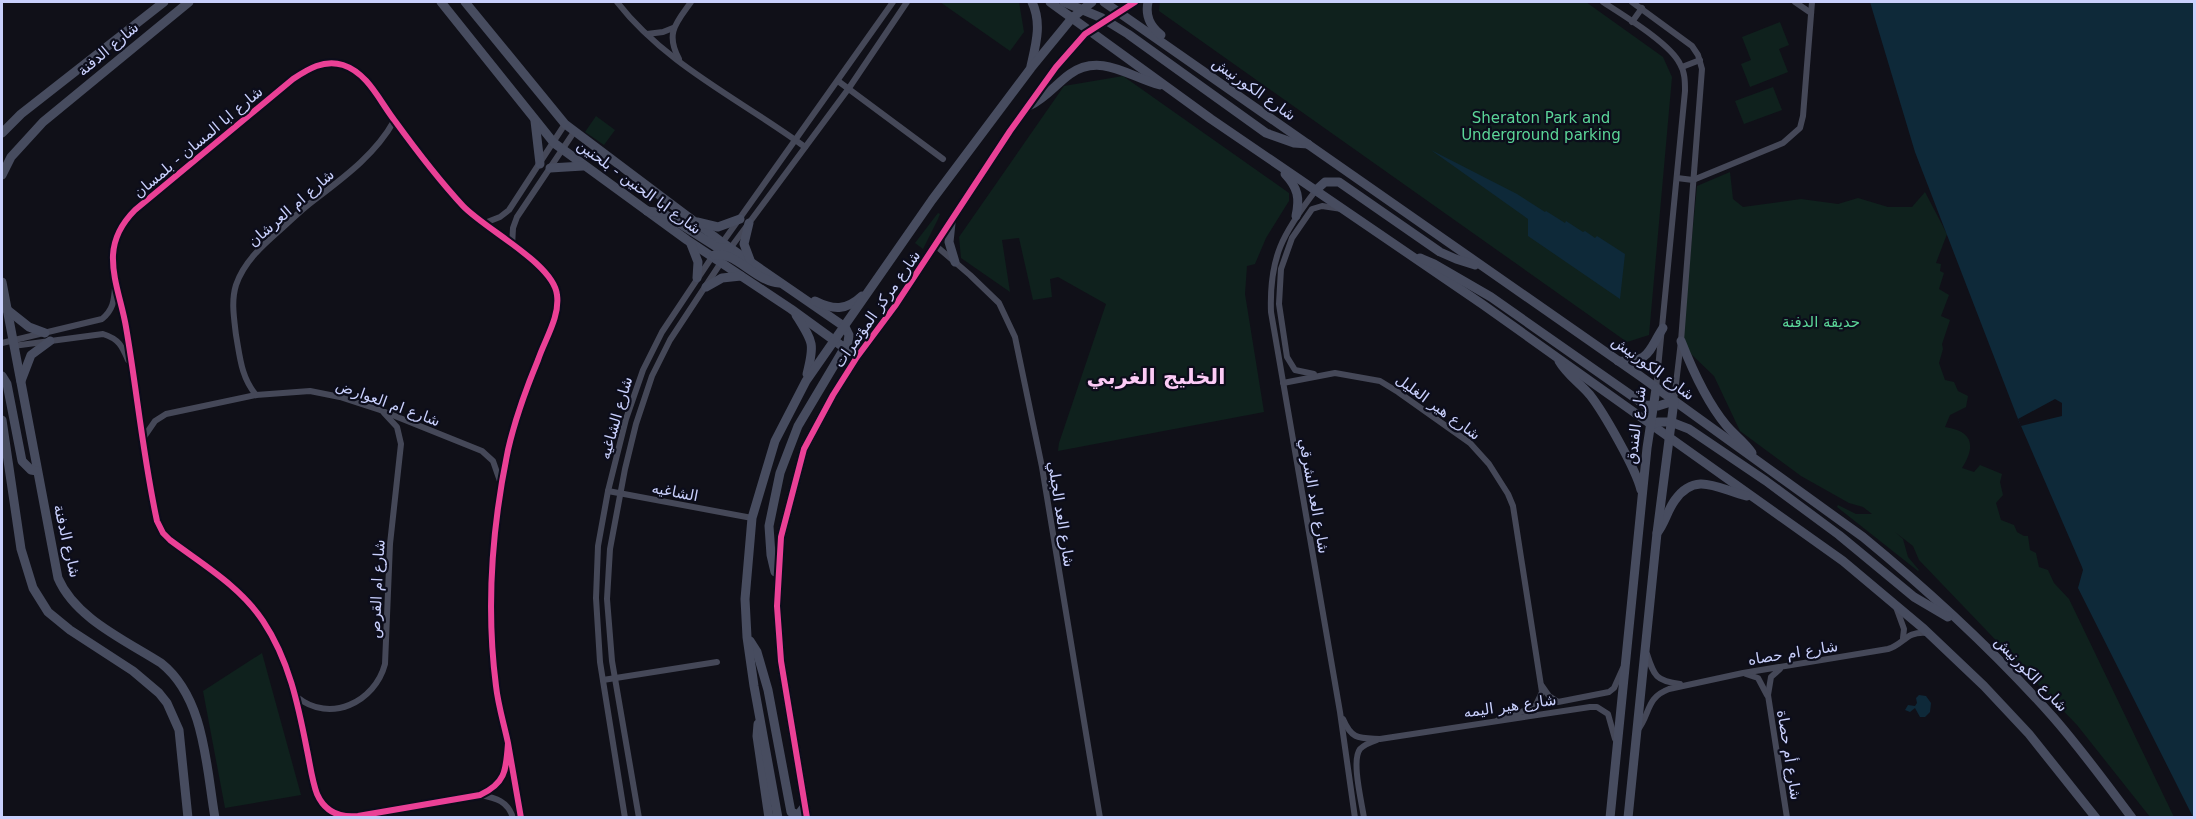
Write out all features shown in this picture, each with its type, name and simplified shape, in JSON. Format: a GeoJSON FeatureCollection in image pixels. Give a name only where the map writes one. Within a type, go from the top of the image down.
{"type":"FeatureCollection","features":[{"type":"Feature","properties":{"kind":"main road","name":"شارع الدفنة"},"geometry":{"type":"LineString","coordinates":[[2,133],[21,114],[164,2]]}},
{"type":"Feature","properties":{"kind":"main road","name":"شارع الدفنة"},"geometry":{"type":"LineString","coordinates":[[2,175],[11,157],[43,122],[189,2]]}},
{"type":"Feature","properties":{"kind":"main road","name":"شارع ابا الحنين - بلحنين"},"geometry":{"type":"LineString","coordinates":[[441,2],[554,143],[711,256]]}},
{"type":"Feature","properties":{"kind":"main road","name":"شارع ابا الحنين - بلحنين"},"geometry":{"type":"LineString","coordinates":[[465,2],[565,124],[694,222],[723,252],[741,276],[857,357]]}},
{"type":"Feature","properties":{"kind":"main road"},"geometry":{"type":"LineString","coordinates":[[1030,68],[1038,29],[1032,2]]}},
{"type":"Feature","properties":{"kind":"main road"},"geometry":{"type":"LineString","coordinates":[[1050,2],[1166,87],[1412,256],[1834,555],[1893,602],[1984,686],[2029,734],[2096,818]]}},
{"type":"Feature","properties":{"kind":"main road"},"geometry":{"type":"LineString","coordinates":[[1064,2],[1106,21],[1266,133],[1294,143],[1308,144]]}},
{"type":"Feature","properties":{"kind":"main road","name":"شارع مركز المؤتمرات"},"geometry":{"type":"LineString","coordinates":[[778,818],[747,637],[745,599],[752,518],[775,441],[806,381],[932,200],[1030,68],[1072,18],[1092,2]]}},
{"type":"Feature","properties":{"kind":"main road","name":"شارع الكورنيش"},"geometry":{"type":"LineString","coordinates":[[1104,2],[1755,457],[1863,537],[1898,565],[2015,677],[2088,758],[2132,818]]}},
{"type":"Feature","properties":{"kind":"main road"},"geometry":{"type":"LineString","coordinates":[[1148,2],[1146,13],[1149,23],[1170,43],[1176,53]]}},
{"type":"Feature","properties":{"kind":"main road","name":"شارع مركز المؤتمرات"},"geometry":{"type":"LineString","coordinates":[[807,818],[781,661],[777,606],[781,537],[804,449],[832,395],[857,357],[896,306],[1063,58],[1090,31],[1120,12]]}},
{"type":"Feature","properties":{"kind":"main road"},"geometry":{"type":"LineString","coordinates":[[1029,106],[1049,94],[1071,73],[1095,65],[1107,65],[1121,69],[1166,87]]}},
{"type":"Feature","properties":{"kind":"main road"},"geometry":{"type":"LineString","coordinates":[[535,121],[540,164]]}},
{"type":"Feature","properties":{"kind":"main road"},"geometry":{"type":"LineString","coordinates":[[1269,157],[1297,189],[1299,200],[1296,216]]}},
{"type":"Feature","properties":{"kind":"main road"},"geometry":{"type":"LineString","coordinates":[[550,168],[583,166]]}},
{"type":"Feature","properties":{"kind":"main road"},"geometry":{"type":"LineString","coordinates":[[1316,190],[1324,182],[1339,182],[1440,252],[1480,266]]}},
{"type":"Feature","properties":{"kind":"main road"},"geometry":{"type":"LineString","coordinates":[[647,211],[663,213],[769,282],[781,283]]}},
{"type":"Feature","properties":{"kind":"main road"},"geometry":{"type":"LineString","coordinates":[[952,220],[949,242],[955,262]]}},
{"type":"Feature","properties":{"kind":"main road"},"geometry":{"type":"LineString","coordinates":[[694,222],[718,227],[745,221],[744,244],[751,262]]}},
{"type":"Feature","properties":{"kind":"main road"},"geometry":{"type":"LineString","coordinates":[[687,240],[696,254],[697,278]]}},
{"type":"Feature","properties":{"kind":"main road","name":"شارع ابا الحنين - بلحنين"},"geometry":{"type":"LineString","coordinates":[[723,252],[751,262],[844,327]]}},
{"type":"Feature","properties":{"kind":"main road"},"geometry":{"type":"LineString","coordinates":[[711,256],[723,252]]}},
{"type":"Feature","properties":{"kind":"main road"},"geometry":{"type":"LineString","coordinates":[[1412,256],[1434,264],[1491,297],[1645,405],[1653,407],[1674,401],[1657,533],[1628,818]]}},
{"type":"Feature","properties":{"kind":"main road"},"geometry":{"type":"LineString","coordinates":[[706,286],[722,278],[741,276]]}},
{"type":"Feature","properties":{"kind":"main road","name":"شارع الدفنة"},"geometry":{"type":"LineString","coordinates":[[2,282],[6,343],[20,384],[58,578],[69,599],[86,615],[161,663],[172,672],[186,692],[197,716],[215,818]]}},
{"type":"Feature","properties":{"kind":"main road"},"geometry":{"type":"LineString","coordinates":[[804,299],[811,299],[828,307],[842,308],[853,304],[870,288]]}},
{"type":"Feature","properties":{"kind":"main road"},"geometry":{"type":"LineString","coordinates":[[5,308],[29,327],[48,337],[31,355],[20,384]]}},
{"type":"Feature","properties":{"kind":"main road"},"geometry":{"type":"LineString","coordinates":[[791,309],[807,331],[812,344],[813,354],[806,381]]}},
{"type":"Feature","properties":{"kind":"main road"},"geometry":{"type":"LineString","coordinates":[[777,580],[771,555],[769,526],[780,473],[798,426],[849,339],[844,327]]}},
{"type":"Feature","properties":{"kind":"main road"},"geometry":{"type":"LineString","coordinates":[[1618,361],[1637,360],[1646,356],[1663,328]]}},
{"type":"Feature","properties":{"kind":"main road"},"geometry":{"type":"LineString","coordinates":[[1681,341],[1697,376],[1721,418],[1755,457]]}},
{"type":"Feature","properties":{"kind":"main road"},"geometry":{"type":"LineString","coordinates":[[1556,357],[1568,375],[1594,402],[1636,474],[1643,495]]}},
{"type":"Feature","properties":{"kind":"main road"},"geometry":{"type":"LineString","coordinates":[[2,376],[6,380],[22,461],[31,470],[37,471]]}},
{"type":"Feature","properties":{"kind":"main road","name":"شارع الفندق"},"geometry":{"type":"LineString","coordinates":[[1610,818],[1656,389]]}},
{"type":"Feature","properties":{"kind":"main road"},"geometry":{"type":"LineString","coordinates":[[1651,425],[1658,422],[1671,422],[1689,429],[1766,481],[1839,535],[1914,597],[1958,622]]}},
{"type":"Feature","properties":{"kind":"main road"},"geometry":{"type":"LineString","coordinates":[[2,426],[21,549],[28,574],[40,602],[61,622],[118,659],[159,693],[179,730],[188,818]]}},
{"type":"Feature","properties":{"kind":"main road"},"geometry":{"type":"LineString","coordinates":[[1657,533],[1675,500],[1691,486],[1704,483],[1713,484],[1753,497]]}},
{"type":"Feature","properties":{"kind":"main road"},"geometry":{"type":"LineString","coordinates":[[747,637],[757,652],[768,690],[791,812],[798,815],[805,806]]}},
{"type":"Feature","properties":{"kind":"main road"},"geometry":{"type":"LineString","coordinates":[[760,716],[757,736],[769,818]]}},
{"type":"Feature","properties":{"kind":"main road"},"geometry":{"type":"LineString","coordinates":[[182,767],[187,777],[194,818]]}},
{"type":"Feature","properties":{"kind":"street"},"geometry":{"type":"LineString","coordinates":[[617,2],[634,23],[680,63],[805,147]]}},
{"type":"Feature","properties":{"kind":"street"},"geometry":{"type":"LineString","coordinates":[[680,63],[672,45],[674,28],[691,2]]}},
{"type":"Feature","properties":{"kind":"street","name":"شارع الشاغيه"},"geometry":{"type":"LineString","coordinates":[[639,818],[615,678],[608,603],[610,549],[636,424],[652,376],[670,340],[706,286],[723,252],[796,141],[893,2]]}},
{"type":"Feature","properties":{"kind":"street","name":"شارع الشاغيه"},"geometry":{"type":"LineString","coordinates":[[745,221],[849,88],[907,2]]}},
{"type":"Feature","properties":{"kind":"street"},"geometry":{"type":"LineString","coordinates":[[1120,12],[1135,2]]}},
{"type":"Feature","properties":{"kind":"street"},"geometry":{"type":"LineString","coordinates":[[1603,2],[1667,48],[1682,67],[1700,60]]}},
{"type":"Feature","properties":{"kind":"street"},"geometry":{"type":"LineString","coordinates":[[1632,2],[1685,39],[1696,50],[1700,60],[1702,79],[1674,401]]}},
{"type":"Feature","properties":{"kind":"street"},"geometry":{"type":"LineString","coordinates":[[1796,2],[1811,13]]}},
{"type":"Feature","properties":{"kind":"street"},"geometry":{"type":"LineString","coordinates":[[1677,178],[1693,180],[1783,142],[1800,128],[1803,116],[1812,2]]}},
{"type":"Feature","properties":{"kind":"street"},"geometry":{"type":"LineString","coordinates":[[1632,22],[1641,8]]}},
{"type":"Feature","properties":{"kind":"street"},"geometry":{"type":"LineString","coordinates":[[647,33],[663,32],[674,28]]}},
{"type":"Feature","properties":{"kind":"street","name":"شارع ابا المسان - بلمسان"},"geometry":{"type":"LineString","coordinates":[[48,337],[102,319],[109,313],[114,304],[114,247],[129,216],[236,125],[308,68],[317,65],[343,65],[356,72],[370,86],[394,121],[454,195],[482,224],[543,268],[555,287],[557,304],[552,324],[523,398],[509,450],[502,487],[491,585],[496,687],[521,818]]}},
{"type":"Feature","properties":{"kind":"street","name":"شارع الفندق"},"geometry":{"type":"LineString","coordinates":[[1656,389],[1685,91],[1682,67]]}},
{"type":"Feature","properties":{"kind":"street"},"geometry":{"type":"LineString","coordinates":[[838,81],[943,159]]}},
{"type":"Feature","properties":{"kind":"street","name":"شارع ام العرشان"},"geometry":{"type":"LineString","coordinates":[[256,395],[243,375],[234,318],[234,293],[245,265],[271,238],[314,201],[338,184],[379,145],[394,121]]}},
{"type":"Feature","properties":{"kind":"street"},"geometry":{"type":"LineString","coordinates":[[482,224],[500,217],[509,210],[565,124]]}},
{"type":"Feature","properties":{"kind":"street"},"geometry":{"type":"LineString","coordinates":[[512,246],[513,228],[517,218],[574,132]]}},
{"type":"Feature","properties":{"kind":"street","name":"شارع العد الشرقي"},"geometry":{"type":"LineString","coordinates":[[1316,190],[1296,216],[1278,249],[1270,286],[1271,312],[1340,712],[1355,818]]}},
{"type":"Feature","properties":{"kind":"street"},"geometry":{"type":"LineString","coordinates":[[1317,375],[1295,370],[1287,357],[1279,304],[1281,269],[1292,238],[1312,209],[1319,206],[1342,209]]}},
{"type":"Feature","properties":{"kind":"street","name":"شارع العد الجبلي"},"geometry":{"type":"LineString","coordinates":[[935,245],[999,303],[1015,337],[1042,472],[1100,818]]}},
{"type":"Feature","properties":{"kind":"street","name":"شارع الشاغيه"},"geometry":{"type":"LineString","coordinates":[[625,818],[603,680],[596,603],[598,546],[608,491],[626,419],[643,370],[662,332],[711,256]]}},
{"type":"Feature","properties":{"kind":"street","name":"شارع ابا المسان - بلمسان"},"geometry":{"type":"LineString","coordinates":[[115,278],[126,324],[157,521],[170,540],[239,592],[253,607],[278,646],[296,697],[317,795],[332,812],[341,817],[480,795],[490,790],[502,778],[507,762],[508,743]]}},
{"type":"Feature","properties":{"kind":"street","name":"شارع ابا المسان - بلمسان"},"geometry":{"type":"LineString","coordinates":[[6,343],[48,337],[93,335],[112,337],[121,344],[132,369]]}},
{"type":"Feature","properties":{"kind":"street","name":"شارع هير الغليل"},"geometry":{"type":"LineString","coordinates":[[1283,383],[1317,375],[1346,374],[1371,378],[1386,384],[1470,443],[1499,477],[1513,507],[1542,684]]}},
{"type":"Feature","properties":{"kind":"street","name":"شارع ام العوارض"},"geometry":{"type":"LineString","coordinates":[[144,436],[155,421],[166,414],[256,395],[310,391],[340,397],[380,410],[482,451],[493,461],[502,487]]}},
{"type":"Feature","properties":{"kind":"street","name":"شارع ام القرص"},"geometry":{"type":"LineString","coordinates":[[296,697],[314,708],[344,708],[372,691],[382,675],[385,664],[390,544],[401,444],[397,427],[380,410]]}},
{"type":"Feature","properties":{"kind":"street","name":"الشاغيه"},"geometry":{"type":"LineString","coordinates":[[608,491],[752,518]]}},
{"type":"Feature","properties":{"kind":"street"},"geometry":{"type":"LineString","coordinates":[[1893,602],[1905,629],[1903,638]]}},
{"type":"Feature","properties":{"kind":"street"},"geometry":{"type":"LineString","coordinates":[[596,603],[608,603]]}},
{"type":"Feature","properties":{"kind":"street","name":"شارع ام حصاه"},"geometry":{"type":"LineString","coordinates":[[1637,732],[1647,715],[1652,700],[1658,693],[1683,685],[1743,673],[1888,649],[1894,647],[1903,638],[1916,633],[1929,634]]}},
{"type":"Feature","properties":{"kind":"street"},"geometry":{"type":"LineString","coordinates":[[1646,651],[1656,677],[1666,682],[1683,685]]}},
{"type":"Feature","properties":{"kind":"street"},"geometry":{"type":"LineString","coordinates":[[603,680],[717,662]]}},
{"type":"Feature","properties":{"kind":"street"},"geometry":{"type":"LineString","coordinates":[[1542,684],[1548,696],[1558,702],[1602,695],[1614,688],[1625,662]]}},
{"type":"Feature","properties":{"kind":"street","name":"شارع أم حصاة"},"geometry":{"type":"LineString","coordinates":[[1783,666],[1771,677],[1768,695],[1786,818]]}},
{"type":"Feature","properties":{"kind":"street","name":"شارع أم حصاة"},"geometry":{"type":"LineString","coordinates":[[1743,673],[1758,678],[1768,695]]}},
{"type":"Feature","properties":{"kind":"street"},"geometry":{"type":"LineString","coordinates":[[1498,720],[1534,707],[1540,698],[1542,684]]}},
{"type":"Feature","properties":{"kind":"street","name":"شارع هير اليمه"},"geometry":{"type":"LineString","coordinates":[[1340,712],[1353,735],[1360,738],[1380,739],[1596,707],[1608,714],[1619,748]]}},
{"type":"Feature","properties":{"kind":"street","name":"شارع هير اليمه"},"geometry":{"type":"LineString","coordinates":[[1364,818],[1357,766],[1359,750],[1380,739]]}},
{"type":"Feature","properties":{"kind":"street"},"geometry":{"type":"LineString","coordinates":[[480,795],[492,797],[505,804],[513,818]]}},
{"type":"Feature","properties":{"kind":"green space"},"geometry":{"type":"Polygon","coordinates":[[[940,2],[1019,2],[1024,32],[1010,51],[940,2]]]}},
{"type":"Feature","properties":{"kind":"green space","name":"Sheraton Park and Underground parking"},"geometry":{"type":"Polygon","coordinates":[[[1160,2],[1586,2],[1663,57],[1672,77],[1649,335],[1627,342],[1159,11],[1160,2]]]}},
{"type":"Feature","properties":{"kind":"green space"},"geometry":{"type":"Polygon","coordinates":[[[1780,22],[1789,45],[1779,49],[1788,72],[1750,87],[1741,64],[1751,60],[1742,37],[1780,22]]]}},
{"type":"Feature","properties":{"kind":"green space"},"geometry":{"type":"Polygon","coordinates":[[[1123,76],[1289,193],[1289,201],[1266,238],[1255,264],[1247,266],[1245,294],[1264,412],[1058,451],[1106,304],[1058,277],[1050,279],[1052,297],[1033,300],[1019,238],[1002,240],[1010,292],[961,258],[959,237],[1064,86],[1123,76]]]}},
{"type":"Feature","properties":{"kind":"green space"},"geometry":{"type":"Polygon","coordinates":[[[1773,87],[1782,110],[1744,124],[1735,101],[1773,87]]]}},
{"type":"Feature","properties":{"kind":"green space"},"geometry":{"type":"Polygon","coordinates":[[[596,116],[615,130],[604,145],[585,132],[596,116]]]}},
{"type":"Feature","properties":{"kind":"green space","name":"حديقة الدفنة"},"geometry":{"type":"Polygon","coordinates":[[[1730,172],[1733,199],[1743,207],[1801,199],[1838,204],[1858,198],[1888,207],[1912,207],[1925,192],[1947,234],[1936,263],[1941,264],[1940,271],[1944,273],[1939,289],[1949,295],[1941,316],[1950,320],[1942,344],[1939,363],[1945,380],[1954,382],[1958,391],[1968,396],[1966,407],[1950,415],[1945,427],[1961,432],[1969,441],[1969,453],[1962,468],[1974,472],[1980,465],[2002,474],[2000,482],[2003,495],[1996,503],[2001,520],[2014,525],[2017,532],[2028,536],[2030,550],[2036,553],[2039,567],[2048,570],[2054,583],[2069,599],[2174,817],[2150,817],[2077,725],[1919,560],[1913,546],[1895,532],[1903,539],[1908,557],[1918,571],[1837,507],[1838,505],[1856,514],[1872,514],[1863,507],[1849,503],[1801,476],[1740,431],[1714,376],[1691,354],[1682,339],[1697,186],[1730,172]]]}},
{"type":"Feature","properties":{"kind":"green space"},"geometry":{"type":"Polygon","coordinates":[[[938,213],[940,214],[938,219],[923,249],[915,243],[938,213]]]}},
{"type":"Feature","properties":{"kind":"green space"},"geometry":{"type":"Polygon","coordinates":[[[262,653],[301,795],[225,808],[203,691],[262,653]]]}},
{"type":"Feature","properties":{"kind":"water"},"geometry":{"type":"Polygon","coordinates":[[[1870,2],[2194,2],[2194,817],[2078,588],[2082,567],[2018,419],[1915,152],[1870,2]]]}},
{"type":"Feature","properties":{"kind":"water"},"geometry":{"type":"Polygon","coordinates":[[[1431,150],[1517,194],[1565,223],[1566,221],[1595,238],[1597,236],[1625,254],[1620,299],[1528,236],[1528,219],[1431,150]]]}},
{"type":"Feature","properties":{"kind":"water"},"geometry":{"type":"Polygon","coordinates":[[[1919,695],[1926,696],[1931,703],[1930,712],[1925,717],[1920,717],[1915,708],[1910,712],[1905,710],[1908,705],[1915,706],[1919,695]]]}},
{"type":"Feature","properties":{"kind":"pier"},"geometry":{"type":"Polygon","coordinates":[[[2055,399],[2062,403],[2062,416],[2021,426],[2018,419],[2055,399]]]}},
{"type":"Feature","properties":{"kind":"cycle path"},"geometry":{"type":"LineString","coordinates":[[807,818],[781,661],[777,606],[781,537],[804,449],[833,395],[857,357],[895,306],[1010,131],[1056,67],[1085,34],[1135,2]]}},
{"type":"Feature","properties":{"kind":"cycle path"},"geometry":{"type":"LineString","coordinates":[[508,743],[503,775],[495,786],[480,795],[358,816],[339,815],[329,809],[320,800],[315,789],[291,683],[272,636],[254,608],[220,576],[170,540],[163,533],[157,521],[126,327],[114,273],[113,255],[117,236],[135,210],[293,79],[323,64],[336,63],[360,74],[419,154],[454,196],[463,206],[544,271],[553,283],[557,295],[554,320],[525,393],[508,450],[498,508],[492,568],[491,627],[496,686],[508,743],[521,818]]}},
{"type":"Feature","properties":{"kind":"district","name":"الخليج الغربي"},"geometry":{"type":"Point","coordinates":[1156,377]}}]}
